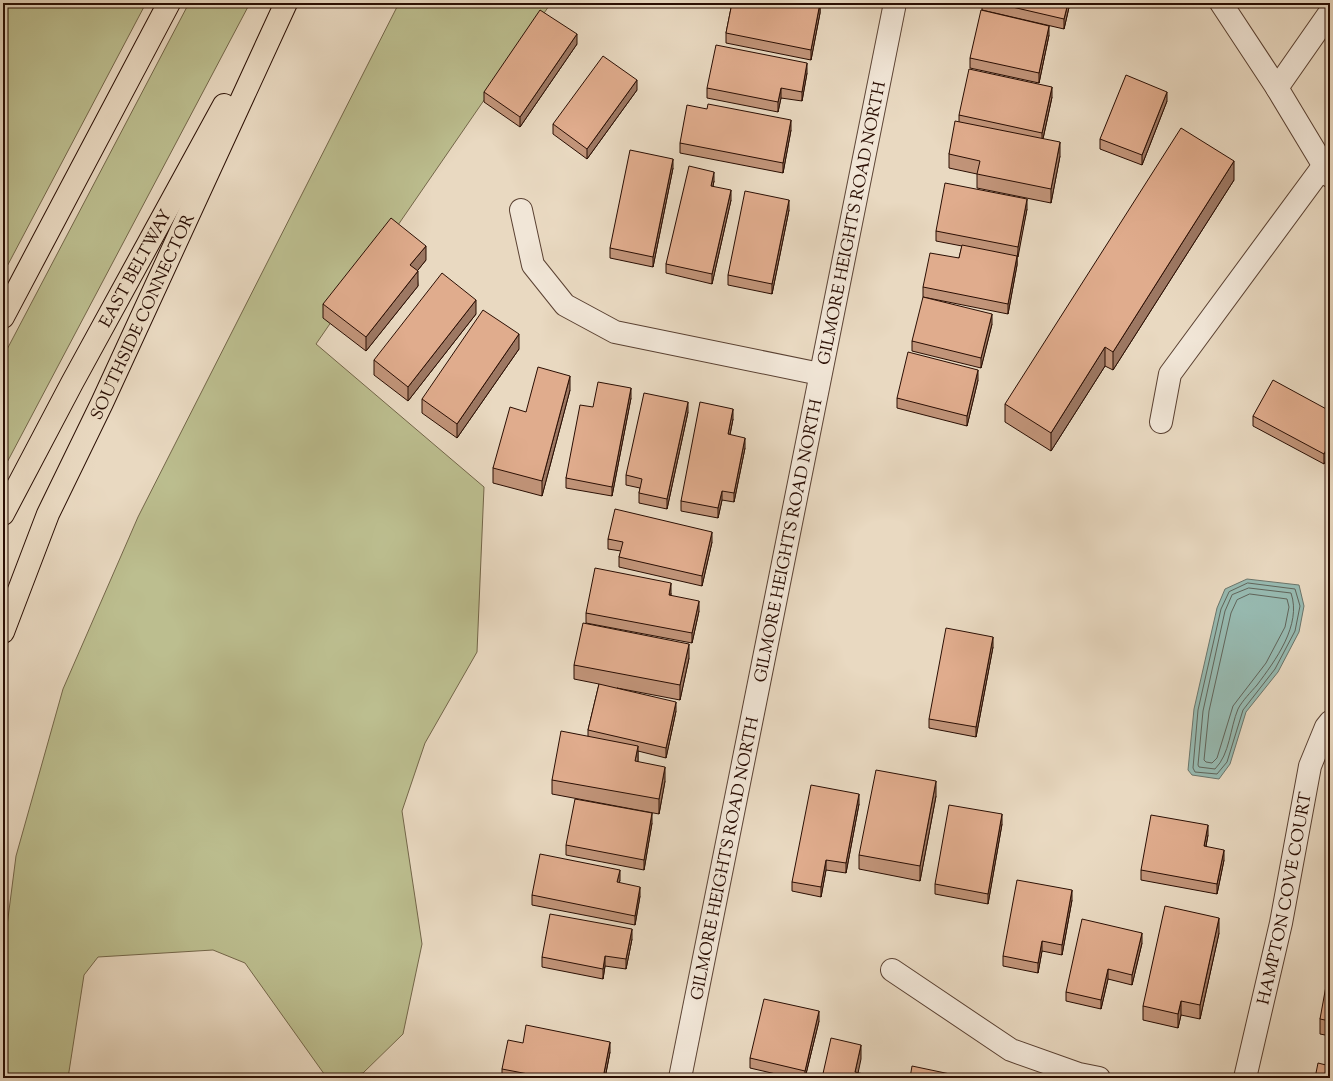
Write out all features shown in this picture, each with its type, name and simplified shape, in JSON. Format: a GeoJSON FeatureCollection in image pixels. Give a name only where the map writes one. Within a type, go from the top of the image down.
{"type":"FeatureCollection","features":[{"type":"Feature","properties":{"kind":"highway"},"geometry":{"type":"LineString","coordinates":[[3,317],[168,3]]}},
{"type":"Feature","properties":{"kind":"highway","name":"EAST BELTWAY"},"geometry":{"type":"LineString","coordinates":[[3,514],[72,383],[280,3]]}},
{"type":"Feature","properties":{"kind":"highway","name":"SOUTHSIDE CONNECTOR"},"geometry":{"type":"LineString","coordinates":[[3,632],[48,514],[102,403],[286,3]]}},
{"type":"Feature","properties":{"kind":"street","name":"GILMORE HEIGHTS ROAD NORTH"},"geometry":{"type":"LineString","coordinates":[[680,1078],[895,3]]}},
{"type":"Feature","properties":{"kind":"street"},"geometry":{"type":"LineString","coordinates":[[1161,422],[1170,374],[1327,171],[1277,88],[1221,3]]}},
{"type":"Feature","properties":{"kind":"street"},"geometry":{"type":"LineString","coordinates":[[1277,88],[1330,12]]}},
{"type":"Feature","properties":{"kind":"street"},"geometry":{"type":"LineString","coordinates":[[521,210],[533,265],[565,305],[615,332],[820,374]]}},
{"type":"Feature","properties":{"kind":"street","name":"HAMPTON COVE COURT"},"geometry":{"type":"LineString","coordinates":[[1245,1078],[1281,923],[1310,766],[1326,727],[1330,722]]}},
{"type":"Feature","properties":{"kind":"street"},"geometry":{"type":"LineString","coordinates":[[892,970],[1011,1050],[1079,1074],[1099,1078]]}},
{"type":"Feature","properties":{"kind":"green space"},"geometry":{"type":"Polygon","coordinates":[[[3,3],[146,3],[3,274],[3,3]]]}},
{"type":"Feature","properties":{"kind":"green space"},"geometry":{"type":"Polygon","coordinates":[[[189,3],[250,3],[3,470],[3,357],[189,3]]]}},
{"type":"Feature","properties":{"kind":"green space"},"geometry":{"type":"Polygon","coordinates":[[[399,3],[551,3],[316,344],[484,487],[477,652],[425,743],[402,811],[422,944],[403,1034],[363,1073],[327,1078],[245,963],[213,950],[98,957],[84,975],[68,1078],[3,1078],[3,957],[16,856],[63,689],[138,517],[399,3]]]}},
{"type":"Feature","properties":{"kind":"water"},"geometry":{"type":"Polygon","coordinates":[[[1247,579],[1299,585],[1304,606],[1299,632],[1278,672],[1246,712],[1230,764],[1219,779],[1192,775],[1188,770],[1194,709],[1217,608],[1225,589],[1247,579]]]}},
{"type":"Feature","properties":{"kind":"building"},"geometry":{"type":"Polygon","coordinates":[[[732,3],[820,3],[811,50],[726,33],[732,3]]]}},
{"type":"Feature","properties":{"kind":"building"},"geometry":{"type":"Polygon","coordinates":[[[995,3],[1068,3],[1064,19],[995,3]]]}},
{"type":"Feature","properties":{"kind":"building"},"geometry":{"type":"Polygon","coordinates":[[[540,10],[577,34],[520,117],[484,92],[540,10]]]}},
{"type":"Feature","properties":{"kind":"building"},"geometry":{"type":"Polygon","coordinates":[[[981,10],[1049,26],[1039,73],[970,58],[981,10]]]}},
{"type":"Feature","properties":{"kind":"building"},"geometry":{"type":"Polygon","coordinates":[[[716,45],[807,63],[802,92],[781,88],[778,102],[707,88],[716,45]]]}},
{"type":"Feature","properties":{"kind":"building"},"geometry":{"type":"Polygon","coordinates":[[[603,56],[637,80],[587,149],[553,124],[603,56]]]}},
{"type":"Feature","properties":{"kind":"building"},"geometry":{"type":"Polygon","coordinates":[[[969,69],[1052,87],[1042,133],[959,115],[969,69]]]}},
{"type":"Feature","properties":{"kind":"building"},"geometry":{"type":"Polygon","coordinates":[[[1126,75],[1167,92],[1142,155],[1100,139],[1126,75]]]}},
{"type":"Feature","properties":{"kind":"building"},"geometry":{"type":"Polygon","coordinates":[[[708,104],[791,120],[783,163],[680,143],[687,105],[707,109],[708,104]]]}},
{"type":"Feature","properties":{"kind":"building"},"geometry":{"type":"Polygon","coordinates":[[[955,121],[1060,142],[1051,189],[977,174],[980,161],[949,154],[955,121]]]}},
{"type":"Feature","properties":{"kind":"building"},"geometry":{"type":"Polygon","coordinates":[[[1181,128],[1234,161],[1113,352],[1105,347],[1051,433],[1005,404],[1181,128]]]}},
{"type":"Feature","properties":{"kind":"building"},"geometry":{"type":"Polygon","coordinates":[[[630,150],[673,159],[653,257],[610,248],[630,150]]]}},
{"type":"Feature","properties":{"kind":"building"},"geometry":{"type":"Polygon","coordinates":[[[689,166],[714,172],[711,186],[731,190],[712,274],[666,264],[689,166]]]}},
{"type":"Feature","properties":{"kind":"building"},"geometry":{"type":"Polygon","coordinates":[[[945,183],[1027,199],[1018,247],[936,231],[945,183]]]}},
{"type":"Feature","properties":{"kind":"building"},"geometry":{"type":"Polygon","coordinates":[[[745,191],[789,200],[772,284],[728,275],[745,191]]]}},
{"type":"Feature","properties":{"kind":"building"},"geometry":{"type":"Polygon","coordinates":[[[391,218],[426,246],[410,265],[418,271],[366,337],[323,304],[391,218]]]}},
{"type":"Feature","properties":{"kind":"building"},"geometry":{"type":"Polygon","coordinates":[[[962,245],[1017,256],[1008,304],[923,287],[930,253],[959,258],[962,245]]]}},
{"type":"Feature","properties":{"kind":"building"},"geometry":{"type":"Polygon","coordinates":[[[442,273],[476,300],[408,387],[374,360],[442,273]]]}},
{"type":"Feature","properties":{"kind":"building"},"geometry":{"type":"Polygon","coordinates":[[[923,297],[992,314],[981,358],[912,341],[923,297]]]}},
{"type":"Feature","properties":{"kind":"building"},"geometry":{"type":"Polygon","coordinates":[[[483,310],[519,334],[457,424],[422,399],[483,310]]]}},
{"type":"Feature","properties":{"kind":"building"},"geometry":{"type":"Polygon","coordinates":[[[908,352],[978,370],[967,416],[897,398],[908,352]]]}},
{"type":"Feature","properties":{"kind":"building"},"geometry":{"type":"Polygon","coordinates":[[[538,367],[570,376],[542,481],[493,468],[510,407],[526,412],[538,367]]]}},
{"type":"Feature","properties":{"kind":"building"},"geometry":{"type":"Polygon","coordinates":[[[1273,380],[1330,411],[1330,442],[1324,454],[1253,416],[1273,380]]]}},
{"type":"Feature","properties":{"kind":"building"},"geometry":{"type":"Polygon","coordinates":[[[598,382],[631,388],[612,487],[566,478],[580,405],[593,407],[598,382]]]}},
{"type":"Feature","properties":{"kind":"building"},"geometry":{"type":"Polygon","coordinates":[[[644,393],[688,402],[667,499],[639,493],[642,479],[626,475],[644,393]]]}},
{"type":"Feature","properties":{"kind":"building"},"geometry":{"type":"Polygon","coordinates":[[[700,402],[733,409],[728,434],[745,438],[734,493],[722,491],[718,508],[681,501],[700,402]]]}},
{"type":"Feature","properties":{"kind":"building"},"geometry":{"type":"Polygon","coordinates":[[[615,509],[712,532],[702,576],[619,557],[623,542],[608,539],[615,509]]]}},
{"type":"Feature","properties":{"kind":"building"},"geometry":{"type":"Polygon","coordinates":[[[595,568],[671,583],[669,595],[699,601],[692,633],[586,613],[595,568]]]}},
{"type":"Feature","properties":{"kind":"building"},"geometry":{"type":"Polygon","coordinates":[[[583,623],[689,644],[680,685],[574,665],[583,623]]]}},
{"type":"Feature","properties":{"kind":"building"},"geometry":{"type":"Polygon","coordinates":[[[946,628],[993,637],[976,727],[929,719],[946,628]]]}},
{"type":"Feature","properties":{"kind":"building"},"geometry":{"type":"Polygon","coordinates":[[[599,684],[676,702],[666,748],[588,730],[599,684]]]}},
{"type":"Feature","properties":{"kind":"building"},"geometry":{"type":"Polygon","coordinates":[[[561,731],[638,746],[635,761],[665,767],[659,799],[552,780],[561,731]]]}},
{"type":"Feature","properties":{"kind":"building"},"geometry":{"type":"Polygon","coordinates":[[[876,770],[936,781],[920,866],[859,855],[876,770]]]}},
{"type":"Feature","properties":{"kind":"building"},"geometry":{"type":"Polygon","coordinates":[[[811,785],[859,794],[846,863],[826,860],[821,887],[792,882],[811,785]]]}},
{"type":"Feature","properties":{"kind":"building"},"geometry":{"type":"Polygon","coordinates":[[[575,799],[652,813],[644,860],[566,845],[575,799]]]}},
{"type":"Feature","properties":{"kind":"building"},"geometry":{"type":"Polygon","coordinates":[[[949,805],[1002,814],[988,894],[935,884],[949,805]]]}},
{"type":"Feature","properties":{"kind":"building"},"geometry":{"type":"Polygon","coordinates":[[[1151,815],[1208,825],[1204,846],[1224,850],[1217,884],[1141,870],[1151,815]]]}},
{"type":"Feature","properties":{"kind":"building"},"geometry":{"type":"Polygon","coordinates":[[[540,854],[620,870],[617,882],[640,887],[635,916],[532,895],[540,854]]]}},
{"type":"Feature","properties":{"kind":"building"},"geometry":{"type":"Polygon","coordinates":[[[1017,880],[1072,890],[1062,945],[1042,941],[1038,963],[1003,956],[1017,880]]]}},
{"type":"Feature","properties":{"kind":"building"},"geometry":{"type":"Polygon","coordinates":[[[1165,906],[1219,918],[1200,1005],[1181,1001],[1178,1014],[1143,1006],[1165,906]]]}},
{"type":"Feature","properties":{"kind":"building"},"geometry":{"type":"Polygon","coordinates":[[[550,914],[632,929],[626,959],[605,956],[603,969],[542,957],[550,914]]]}},
{"type":"Feature","properties":{"kind":"building"},"geometry":{"type":"Polygon","coordinates":[[[1082,919],[1142,933],[1132,975],[1108,969],[1101,1000],[1066,992],[1082,919]]]}},
{"type":"Feature","properties":{"kind":"building"},"geometry":{"type":"Polygon","coordinates":[[[1326,986],[1330,987],[1330,1021],[1320,1019],[1326,986]]]}},
{"type":"Feature","properties":{"kind":"building"},"geometry":{"type":"Polygon","coordinates":[[[764,999],[819,1011],[805,1071],[750,1058],[764,999]]]}},
{"type":"Feature","properties":{"kind":"building"},"geometry":{"type":"Polygon","coordinates":[[[526,1025],[610,1042],[603,1078],[549,1078],[502,1069],[508,1040],[523,1043],[526,1025]]]}},
{"type":"Feature","properties":{"kind":"building"},"geometry":{"type":"Polygon","coordinates":[[[831,1038],[861,1045],[855,1072],[880,1078],[822,1078],[831,1038]]]}},
{"type":"Feature","properties":{"kind":"building"},"geometry":{"type":"Polygon","coordinates":[[[1318,1063],[1330,1066],[1330,1078],[1315,1078],[1318,1063]]]}},
{"type":"Feature","properties":{"kind":"building"},"geometry":{"type":"Polygon","coordinates":[[[912,1066],[950,1074],[949,1078],[910,1078],[912,1066]]]}}]}
